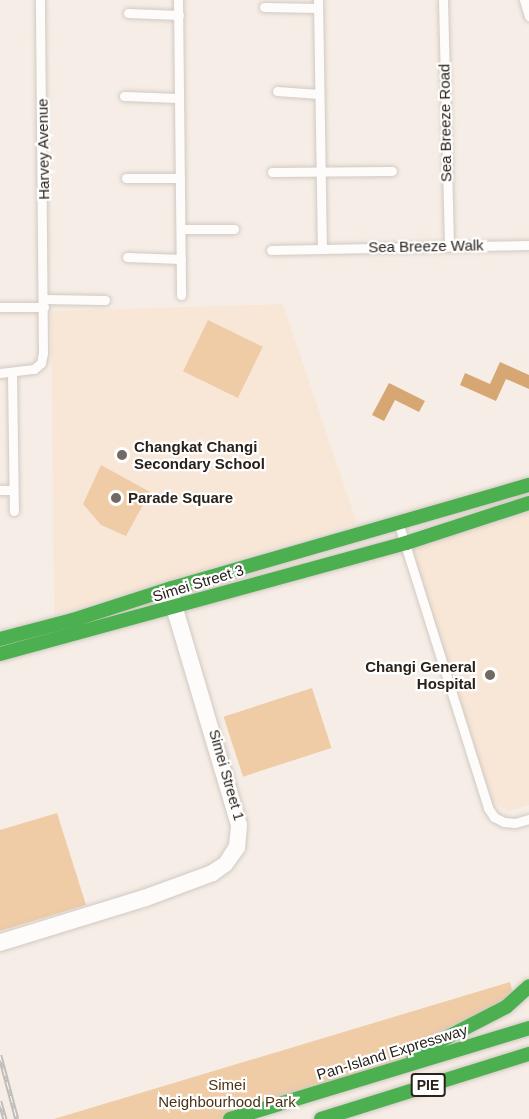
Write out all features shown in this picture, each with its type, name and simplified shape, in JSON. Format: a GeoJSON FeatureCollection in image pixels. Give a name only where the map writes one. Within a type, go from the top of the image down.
{"type":"FeatureCollection","features":[{"type":"Feature","properties":{"kind":"main road","name":"Simei Street 3"},"geometry":{"type":"LineString","coordinates":[[0,639],[74,620],[169,589],[529,485]]}},
{"type":"Feature","properties":{"kind":"main road","name":"Simei Street 3"},"geometry":{"type":"LineString","coordinates":[[0,654],[406,543],[529,503]]}},
{"type":"Feature","properties":{"kind":"main road"},"geometry":{"type":"LineString","coordinates":[[438,511],[442,521],[454,526]]}},
{"type":"Feature","properties":{"kind":"main road"},"geometry":{"type":"LineString","coordinates":[[401,1065],[424,1048],[506,1007],[529,986]]}},
{"type":"Feature","properties":{"kind":"main road","name":"Pan-Island Expressway"},"geometry":{"type":"LineString","coordinates":[[230,1119],[401,1065],[529,1028]]}},
{"type":"Feature","properties":{"kind":"main road","name":"PIE"},"geometry":{"type":"LineString","coordinates":[[321,1119],[529,1054]]}},
{"type":"Feature","properties":{"kind":"street","name":"Harvey Avenue"},"geometry":{"type":"LineString","coordinates":[[12,373],[34,369],[41,363],[44,303],[40,0]]}},
{"type":"Feature","properties":{"kind":"street"},"geometry":{"type":"LineString","coordinates":[[178,0],[181,295]]}},
{"type":"Feature","properties":{"kind":"street","name":"Sea Breeze Road"},"geometry":{"type":"LineString","coordinates":[[443,0],[449,245]]}},
{"type":"Feature","properties":{"kind":"street"},"geometry":{"type":"LineString","coordinates":[[524,0],[529,16]]}},
{"type":"Feature","properties":{"kind":"street"},"geometry":{"type":"LineString","coordinates":[[264,7],[318,4],[322,247]]}},
{"type":"Feature","properties":{"kind":"street"},"geometry":{"type":"LineString","coordinates":[[128,13],[179,15]]}},
{"type":"Feature","properties":{"kind":"street"},"geometry":{"type":"LineString","coordinates":[[277,91],[319,94]]}},
{"type":"Feature","properties":{"kind":"street"},"geometry":{"type":"LineString","coordinates":[[124,96],[179,98]]}},
{"type":"Feature","properties":{"kind":"street"},"geometry":{"type":"LineString","coordinates":[[272,172],[392,171]]}},
{"type":"Feature","properties":{"kind":"street"},"geometry":{"type":"LineString","coordinates":[[126,178],[180,178]]}},
{"type":"Feature","properties":{"kind":"street"},"geometry":{"type":"LineString","coordinates":[[181,229],[234,229]]}},
{"type":"Feature","properties":{"kind":"street","name":"Sea Breeze Walk"},"geometry":{"type":"LineString","coordinates":[[271,250],[322,247],[529,245]]}},
{"type":"Feature","properties":{"kind":"street"},"geometry":{"type":"LineString","coordinates":[[127,257],[181,259]]}},
{"type":"Feature","properties":{"kind":"street"},"geometry":{"type":"LineString","coordinates":[[0,307],[105,300]]}},
{"type":"Feature","properties":{"kind":"street"},"geometry":{"type":"LineString","coordinates":[[0,373],[12,373],[14,512]]}},
{"type":"Feature","properties":{"kind":"street"},"geometry":{"type":"LineString","coordinates":[[0,490],[13,490]]}},
{"type":"Feature","properties":{"kind":"street"},"geometry":{"type":"LineString","coordinates":[[398,522],[488,808],[494,817],[504,822],[515,823],[529,819]]}},
{"type":"Feature","properties":{"kind":"street","name":"Simei Street 1"},"geometry":{"type":"LineString","coordinates":[[0,938],[188,878],[209,870],[229,853],[236,835],[235,825],[169,589]]}},
{"type":"Feature","properties":{"kind":"street","name":"Simei Street 1"},"geometry":{"type":"LineString","coordinates":[[0,946],[213,876],[235,857],[243,836],[242,824],[174,608]]}},
{"type":"Feature","properties":{"kind":"shaded area"},"geometry":{"type":"Polygon","coordinates":[[[283,304],[357,523],[54,615],[51,311],[283,304]]]}},
{"type":"Feature","properties":{"kind":"shaded area"},"geometry":{"type":"Polygon","coordinates":[[[500,362],[529,375],[529,389],[506,379],[496,401],[460,385],[465,373],[490,384],[500,362]]]}},
{"type":"Feature","properties":{"kind":"shaded area"},"geometry":{"type":"Polygon","coordinates":[[[389,383],[425,401],[419,412],[395,400],[384,421],[372,415],[389,383]]]}},
{"type":"Feature","properties":{"kind":"shaded area","name":"Changi General Hospital"},"geometry":{"type":"Polygon","coordinates":[[[529,512],[529,805],[508,811],[492,802],[411,548],[529,512]]]}},
{"type":"Feature","properties":{"kind":"green space"},"geometry":{"type":"Polygon","coordinates":[[[208,320],[263,347],[238,398],[183,371],[208,320]]]}},
{"type":"Feature","properties":{"kind":"green space","name":"Parade Square"},"geometry":{"type":"Polygon","coordinates":[[[101,465],[150,492],[126,536],[101,525],[83,504],[101,465]]]}},
{"type":"Feature","properties":{"kind":"green space"},"geometry":{"type":"Polygon","coordinates":[[[312,688],[331,748],[243,777],[224,717],[312,688]]]}},
{"type":"Feature","properties":{"kind":"green space"},"geometry":{"type":"Polygon","coordinates":[[[57,813],[86,905],[0,931],[0,830],[57,813]]]}},
{"type":"Feature","properties":{"kind":"green space","name":"Simei Neighbourhood Park"},"geometry":{"type":"Polygon","coordinates":[[[510,982],[513,994],[411,1056],[226,1119],[54,1119],[510,982]]]}},
{"type":"Feature","properties":{"kind":"railway"},"geometry":{"type":"LineString","coordinates":[[0,1055],[17,1119]]}},
{"type":"Feature","properties":{"kind":"railway"},"geometry":{"type":"LineString","coordinates":[[0,1101],[5,1119]]}},
{"type":"Feature","properties":{"kind":"traffic: fast"},"geometry":{"type":"LineString","coordinates":[[0,639],[73,620],[172,588],[529,485]]}},
{"type":"Feature","properties":{"kind":"traffic: fast"},"geometry":{"type":"LineString","coordinates":[[0,654],[406,543],[529,503]]}},
{"type":"Feature","properties":{"kind":"traffic: fast"},"geometry":{"type":"LineString","coordinates":[[413,1055],[506,1007],[529,986]]}},
{"type":"Feature","properties":{"kind":"traffic: fast"},"geometry":{"type":"LineString","coordinates":[[230,1119],[529,1028]]}},
{"type":"Feature","properties":{"kind":"traffic: fast"},"geometry":{"type":"LineString","coordinates":[[321,1119],[529,1054]]}},
{"type":"Feature","properties":{"kind":"place","name":"Changkat Changi Secondary School"},"geometry":{"type":"Point","coordinates":[122,455]}},
{"type":"Feature","properties":{"kind":"place","name":"Parade Square"},"geometry":{"type":"Point","coordinates":[116,498]}},
{"type":"Feature","properties":{"kind":"place","name":"Changi General Hospital"},"geometry":{"type":"Point","coordinates":[490,675]}}]}
